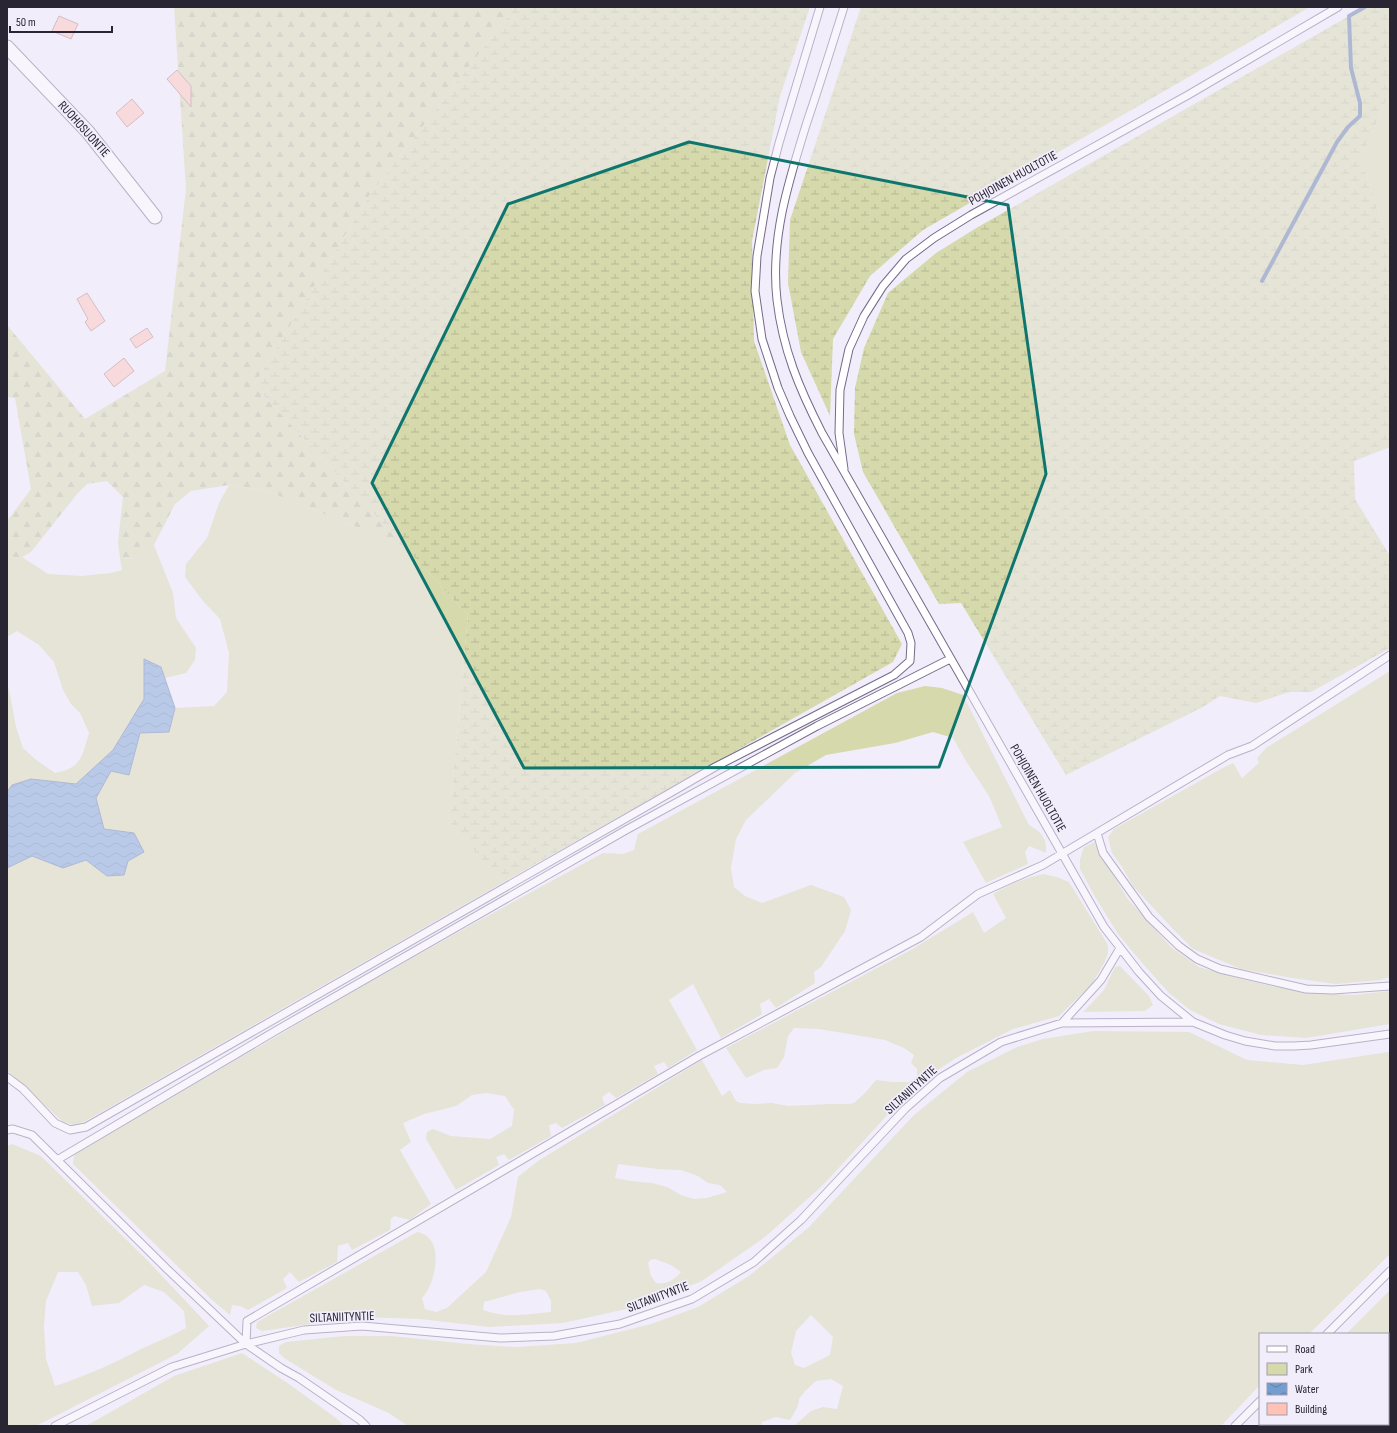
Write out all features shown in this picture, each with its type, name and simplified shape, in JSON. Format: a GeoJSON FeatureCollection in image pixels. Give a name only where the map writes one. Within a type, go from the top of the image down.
{"type":"FeatureCollection","features":[{"type":"Feature","properties":{"kind":"street","name":"RUOHOSUONTIE"},"geometry":{"type":"LineString","coordinates":[[7,47],[88,132],[155,217]]}},
{"type":"Feature","properties":{"kind":"lane"},"geometry":{"type":"LineString","coordinates":[[7,1076],[23,1089],[55,1124],[70,1130],[86,1127],[690,781],[894,675],[910,661],[911,643],[908,633],[808,453],[778,388],[762,339],[755,291],[757,256],[770,178],[778,143],[820,7]]}},
{"type":"Feature","properties":{"kind":"lane","name":"POHJOINEN HUOLTOTIE"},"geometry":{"type":"LineString","coordinates":[[844,7],[789,181],[780,218],[776,267],[778,307],[786,349],[802,394],[822,433],[1104,927],[1139,972],[1161,996],[1193,1022],[1246,1041],[1275,1046],[1311,1045],[1390,1034]]}},
{"type":"Feature","properties":{"kind":"lane","name":"POHJOINEN HUOLTOTIE"},"geometry":{"type":"LineString","coordinates":[[845,473],[839,433],[840,390],[849,349],[864,316],[883,286],[906,259],[934,238],[971,215],[1188,95],[1338,7]]}},
{"type":"Feature","properties":{"kind":"lane"},"geometry":{"type":"LineString","coordinates":[[246,1344],[246,1321],[699,1056],[921,937],[978,894],[1043,865],[1228,755],[1252,746],[1390,655]]}},
{"type":"Feature","properties":{"kind":"lane"},"geometry":{"type":"LineString","coordinates":[[57,1160],[284,1026],[626,830],[817,726],[950,659]]}},
{"type":"Feature","properties":{"kind":"lane"},"geometry":{"type":"LineString","coordinates":[[1097,833],[1103,853],[1149,917],[1178,946],[1197,959],[1220,969],[1306,989],[1333,990],[1390,986]]}},
{"type":"Feature","properties":{"kind":"lane"},"geometry":{"type":"LineString","coordinates":[[1062,1023],[1102,980],[1120,948]]}},
{"type":"Feature","properties":{"kind":"lane","name":"SILTANIITYNTIE"},"geometry":{"type":"LineString","coordinates":[[54,1426],[172,1367],[246,1344],[304,1330],[362,1326],[500,1338],[554,1336],[620,1324],[692,1298],[754,1262],[801,1220],[906,1109],[940,1078],[1001,1042],[1062,1023],[1193,1022]]}},
{"type":"Feature","properties":{"kind":"lane"},"geometry":{"type":"LineString","coordinates":[[7,1130],[13,1129],[32,1135],[246,1344],[281,1368],[299,1378],[360,1420],[366,1426]]}},
{"type":"Feature","properties":{"kind":"lane"},"geometry":{"type":"LineString","coordinates":[[1328,1333],[1390,1271]]}},
{"type":"Feature","properties":{"kind":"lane"},"geometry":{"type":"LineString","coordinates":[[1235,1426],[1259,1402]]}},
{"type":"Feature","properties":{"kind":"highlighted area"},"geometry":{"type":"Polygon","coordinates":[[[689,142],[1008,205],[1046,474],[939,767],[524,768],[372,483],[508,204],[689,142]]]}},
{"type":"Feature","properties":{"kind":"green space"},"geometry":{"type":"Polygon","coordinates":[[[174,7],[515,7],[369,196],[254,385],[404,546],[267,491],[229,485],[191,491],[175,504],[154,545],[136,559],[120,558],[118,542],[123,497],[107,481],[87,484],[77,494],[31,552],[22,557],[7,558],[7,521],[31,489],[15,398],[7,397],[7,325],[85,419],[165,371],[186,189],[174,7]]]}},
{"type":"Feature","properties":{"kind":"green space"},"geometry":{"type":"Polygon","coordinates":[[[515,7],[810,7],[780,96],[752,241],[754,341],[790,445],[902,644],[893,662],[502,883],[449,823],[468,615],[254,385],[369,196],[515,7]]]}},
{"type":"Feature","properties":{"kind":"green space"},"geometry":{"type":"Polygon","coordinates":[[[861,7],[1310,7],[923,230],[870,276],[833,339],[830,416],[801,352],[788,283],[790,220],[861,7]]]}},
{"type":"Feature","properties":{"kind":"green space"},"geometry":{"type":"Polygon","coordinates":[[[1365,7],[1390,7],[1390,91],[1361,159],[1390,247],[1390,447],[1354,461],[1355,499],[1390,556],[1390,648],[1311,692],[1289,692],[1256,703],[1220,696],[1203,707],[1066,775],[961,603],[939,604],[863,472],[854,434],[855,388],[864,348],[888,293],[936,253],[978,227],[1365,7]]]}},
{"type":"Feature","properties":{"kind":"green space"},"geometry":{"type":"Polygon","coordinates":[[[1390,91],[1390,247],[1361,159],[1390,91]]]}},
{"type":"Feature","properties":{"kind":"green space"},"geometry":{"type":"Polygon","coordinates":[[[229,485],[267,491],[404,546],[468,615],[449,823],[502,883],[82,1123],[73,1125],[63,1122],[7,1070],[7,868],[32,856],[63,868],[86,860],[107,876],[144,852],[134,833],[104,829],[96,798],[111,771],[129,775],[140,733],[169,732],[175,708],[214,706],[227,692],[229,653],[220,619],[203,601],[185,577],[186,564],[207,538],[219,503],[229,485]]]}},
{"type":"Feature","properties":{"kind":"green space"},"geometry":{"type":"Polygon","coordinates":[[[154,545],[173,593],[176,618],[196,648],[195,660],[186,673],[165,678],[161,667],[144,659],[144,699],[113,750],[76,784],[31,779],[12,785],[7,792],[7,684],[16,727],[23,748],[35,759],[55,773],[70,768],[79,760],[89,733],[80,713],[71,704],[63,690],[54,662],[39,645],[17,631],[7,637],[7,558],[22,557],[48,574],[82,576],[111,573],[122,570],[120,558],[136,559],[154,545]]]}},
{"type":"Feature","properties":{"kind":"green space"},"geometry":{"type":"Polygon","coordinates":[[[1390,671],[1390,977],[1380,980],[1336,984],[1292,978],[1241,969],[1193,949],[1133,886],[1112,853],[1108,837],[1114,829],[1233,763],[1242,778],[1259,763],[1257,758],[1266,748],[1390,671]]]}},
{"type":"Feature","properties":{"kind":"green space"},"geometry":{"type":"Polygon","coordinates":[[[925,686],[942,688],[963,695],[1029,825],[1037,830],[1044,839],[1046,853],[1029,846],[1025,852],[1028,864],[986,883],[963,842],[1002,827],[989,796],[953,738],[933,732],[895,743],[826,755],[795,773],[746,820],[736,839],[731,868],[734,887],[745,896],[762,903],[811,885],[844,897],[851,910],[845,931],[821,967],[814,972],[815,983],[776,1008],[769,999],[760,1004],[762,1014],[721,1038],[693,984],[669,1000],[697,1050],[668,1068],[664,1062],[654,1066],[658,1074],[616,1098],[609,1092],[602,1097],[605,1105],[562,1128],[556,1123],[549,1125],[551,1136],[509,1160],[504,1154],[496,1157],[499,1165],[456,1190],[426,1139],[427,1132],[433,1129],[451,1136],[490,1139],[512,1126],[514,1110],[505,1096],[486,1093],[472,1095],[456,1106],[424,1114],[403,1123],[411,1142],[400,1150],[431,1204],[410,1220],[394,1216],[391,1219],[390,1230],[352,1250],[348,1243],[338,1246],[337,1262],[299,1282],[290,1272],[283,1279],[287,1288],[248,1310],[240,1306],[232,1305],[230,1315],[211,1299],[73,1164],[74,1155],[82,1150],[354,991],[471,925],[603,853],[623,854],[634,850],[638,834],[897,693],[925,686]]]}},
{"type":"Feature","properties":{"kind":"green space"},"geometry":{"type":"Polygon","coordinates":[[[1094,842],[1127,898],[1171,947],[1199,967],[1271,986],[1315,993],[1353,995],[1390,991],[1390,1024],[1306,1038],[1261,1035],[1219,1024],[1190,1010],[1169,993],[1143,964],[1118,934],[1094,895],[1080,869],[1080,859],[1084,847],[1094,842]]]}},
{"type":"Feature","properties":{"kind":"green space"},"geometry":{"type":"Polygon","coordinates":[[[1043,874],[1057,877],[1069,882],[1108,945],[1108,953],[1104,963],[1092,984],[1059,1016],[1013,1029],[956,1058],[914,1086],[823,1185],[765,1237],[702,1281],[640,1306],[563,1323],[489,1327],[420,1319],[361,1317],[262,1331],[256,1328],[257,1322],[417,1232],[426,1235],[432,1242],[435,1251],[436,1261],[434,1272],[427,1291],[422,1298],[425,1309],[436,1312],[447,1308],[486,1272],[511,1217],[518,1177],[538,1161],[702,1060],[722,1096],[730,1090],[736,1101],[740,1103],[772,1103],[788,1106],[849,1104],[854,1103],[876,1080],[909,1082],[917,1077],[917,1069],[911,1063],[914,1055],[904,1048],[885,1040],[819,1029],[794,1028],[788,1036],[784,1057],[777,1068],[764,1070],[746,1078],[726,1048],[911,950],[973,912],[984,933],[1006,918],[993,894],[1017,882],[1043,874]],[[618,1164],[615,1178],[652,1183],[667,1187],[681,1195],[694,1199],[707,1198],[727,1192],[720,1185],[708,1183],[698,1176],[681,1170],[618,1164]],[[655,1259],[650,1260],[648,1263],[651,1276],[656,1283],[670,1281],[681,1272],[671,1265],[655,1259]],[[540,1289],[520,1292],[484,1302],[483,1310],[492,1313],[509,1315],[551,1312],[551,1301],[546,1291],[540,1289]]]}},
{"type":"Feature","properties":{"kind":"green space"},"geometry":{"type":"Polygon","coordinates":[[[1120,966],[1149,996],[1153,1005],[1145,1011],[1083,1012],[1104,990],[1115,967],[1120,966]]]}},
{"type":"Feature","properties":{"kind":"green space"},"geometry":{"type":"Polygon","coordinates":[[[1093,1031],[1189,1032],[1247,1060],[1303,1065],[1388,1052],[1390,1054],[1390,1254],[1310,1333],[1259,1333],[1259,1386],[1221,1426],[794,1426],[811,1411],[823,1407],[837,1409],[843,1386],[831,1379],[816,1381],[805,1391],[799,1399],[798,1406],[790,1420],[776,1417],[762,1422],[761,1426],[408,1426],[389,1413],[336,1390],[284,1358],[279,1353],[279,1346],[286,1342],[344,1336],[392,1336],[467,1344],[516,1347],[576,1343],[651,1324],[698,1307],[749,1276],[808,1228],[914,1115],[967,1072],[1017,1047],[1043,1039],[1093,1031]],[[811,1315],[796,1331],[791,1353],[795,1365],[804,1368],[830,1355],[833,1337],[811,1315]]]}},
{"type":"Feature","properties":{"kind":"green space"},"geometry":{"type":"Polygon","coordinates":[[[12,1144],[41,1156],[148,1261],[209,1326],[177,1354],[36,1426],[7,1426],[7,1146],[12,1144]],[[58,1272],[46,1301],[44,1327],[46,1359],[55,1386],[120,1360],[186,1328],[184,1311],[164,1292],[144,1285],[119,1303],[92,1306],[86,1285],[78,1272],[58,1272]]]}},
{"type":"Feature","properties":{"kind":"green space"},"geometry":{"type":"Polygon","coordinates":[[[1390,1290],[1390,1426],[1256,1426],[1259,1423],[1259,1425],[1389,1425],[1389,1333],[1347,1333],[1390,1290]]]}},
{"type":"Feature","properties":{"kind":"green space"},"geometry":{"type":"Polygon","coordinates":[[[242,1353],[286,1382],[336,1418],[344,1426],[86,1426],[174,1376],[242,1353]]]}},
{"type":"Feature","properties":{"kind":"water"},"geometry":{"type":"Polygon","coordinates":[[[144,659],[161,667],[175,708],[169,732],[140,733],[129,775],[111,771],[96,798],[104,829],[134,833],[144,852],[128,861],[124,875],[107,876],[86,860],[63,868],[32,856],[7,868],[7,792],[12,785],[31,779],[76,784],[113,750],[144,699],[144,659]]]}},
{"type":"Feature","properties":{"kind":"building"},"geometry":{"type":"Polygon","coordinates":[[[59,16],[78,24],[71,39],[52,31],[59,16]]]}},
{"type":"Feature","properties":{"kind":"building"},"geometry":{"type":"Polygon","coordinates":[[[177,70],[191,86],[191,107],[167,79],[177,70]]]}},
{"type":"Feature","properties":{"kind":"building"},"geometry":{"type":"Polygon","coordinates":[[[132,99],[144,113],[127,127],[116,113],[132,99]]]}},
{"type":"Feature","properties":{"kind":"building"},"geometry":{"type":"Polygon","coordinates":[[[87,293],[105,321],[91,331],[85,322],[88,319],[77,299],[87,293]]]}},
{"type":"Feature","properties":{"kind":"building"},"geometry":{"type":"Polygon","coordinates":[[[147,328],[153,337],[136,348],[130,339],[147,328]]]}},
{"type":"Feature","properties":{"kind":"building"},"geometry":{"type":"Polygon","coordinates":[[[124,358],[134,371],[114,387],[104,374],[124,358]]]}},
{"type":"Feature","properties":{"kind":"waterway"},"geometry":{"type":"LineString","coordinates":[[1262,281],[1337,142],[1348,127],[1360,116],[1360,103],[1351,68],[1349,16],[1365,7]]}}]}
